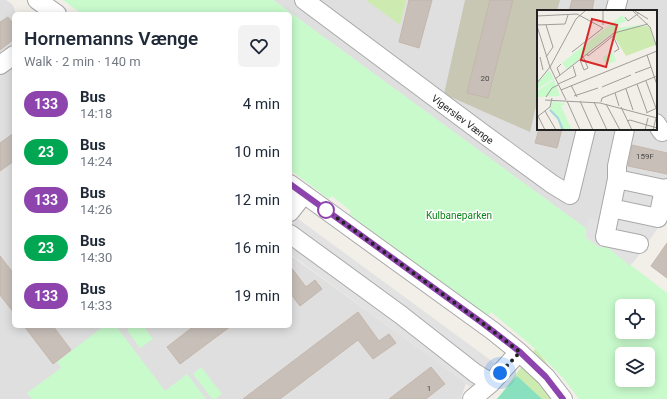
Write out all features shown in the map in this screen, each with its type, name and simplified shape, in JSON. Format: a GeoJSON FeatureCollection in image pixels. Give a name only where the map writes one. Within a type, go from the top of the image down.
{"type":"FeatureCollection","features":[{"type":"Feature","properties":{"kind":"street"},"geometry":{"type":"LineString","coordinates":[[37,0],[54,12]]}},
{"type":"Feature","properties":{"kind":"street","name":"Vigerslev Vænge"},"geometry":{"type":"LineString","coordinates":[[304,0],[481,132],[552,184],[570,195],[586,130]]}},
{"type":"Feature","properties":{"kind":"street"},"geometry":{"type":"LineString","coordinates":[[615,10],[618,0]]}},
{"type":"Feature","properties":{"kind":"street"},"geometry":{"type":"LineString","coordinates":[[0,65],[12,56]]}},
{"type":"Feature","properties":{"kind":"street"},"geometry":{"type":"LineString","coordinates":[[625,130],[617,166],[617,179],[605,237],[639,244]]}},
{"type":"Feature","properties":{"kind":"street"},"geometry":{"type":"LineString","coordinates":[[611,208],[658,218],[666,188],[617,179]]}},
{"type":"Feature","properties":{"kind":"street"},"geometry":{"type":"LineString","coordinates":[[292,205],[297,189],[481,322],[520,352],[546,377],[563,399]]}},
{"type":"Feature","properties":{"kind":"street"},"geometry":{"type":"LineString","coordinates":[[292,235],[491,383]]}},
{"type":"Feature","properties":{"kind":"street"},"geometry":{"type":"LineString","coordinates":[[472,399],[491,383],[520,352]]}},
{"type":"Feature","properties":{"kind":"shaded area"},"geometry":{"type":"Polygon","coordinates":[[[0,0],[6,0],[13,5],[15,12],[12,12],[12,328],[292,328],[292,256],[466,383],[461,399],[0,399],[0,0]]]}},
{"type":"Feature","properties":{"kind":"shaded area"},"geometry":{"type":"Polygon","coordinates":[[[273,0],[667,0],[667,215],[633,263],[292,14],[292,12],[289,12],[273,0]]]}},
{"type":"Feature","properties":{"kind":"shaded area"},"geometry":{"type":"Polygon","coordinates":[[[465,0],[560,0],[557,10],[537,10],[537,102],[530,132],[444,94],[465,0]]]}},
{"type":"Feature","properties":{"kind":"shaded area"},"geometry":{"type":"Polygon","coordinates":[[[616,172],[666,183],[663,220],[630,266],[605,245],[600,248],[585,237],[589,218],[605,222],[616,172]]]}},
{"type":"Feature","properties":{"kind":"shaded area"},"geometry":{"type":"Polygon","coordinates":[[[292,214],[504,370],[484,397],[292,255],[292,214]]]}},
{"type":"Feature","properties":{"kind":"green space","name":"Kulbaneparken"},"geometry":{"type":"Polygon","coordinates":[[[63,0],[273,0],[289,12],[79,12],[63,0]]]}},
{"type":"Feature","properties":{"kind":"green space"},"geometry":{"type":"Polygon","coordinates":[[[406,0],[400,25],[367,1],[406,0]]]}},
{"type":"Feature","properties":{"kind":"green space","name":"Kulbaneparken"},"geometry":{"type":"Polygon","coordinates":[[[292,14],[587,229],[585,237],[600,248],[605,245],[667,293],[667,399],[579,399],[563,378],[532,346],[491,312],[488,316],[349,214],[351,211],[332,196],[329,199],[292,171],[292,14]]]}},
{"type":"Feature","properties":{"kind":"green space"},"geometry":{"type":"Polygon","coordinates":[[[101,328],[118,328],[165,391],[187,374],[206,399],[32,399],[27,393],[61,368],[57,362],[101,328]]]}},
{"type":"Feature","properties":{"kind":"green space"},"geometry":{"type":"Polygon","coordinates":[[[129,328],[145,328],[153,339],[140,348],[127,330],[129,328]]]}},
{"type":"Feature","properties":{"kind":"green space"},"geometry":{"type":"Polygon","coordinates":[[[536,348],[572,399],[497,399],[536,348]]]}},
{"type":"Feature","properties":{"kind":"green space"},"geometry":{"type":"Polygon","coordinates":[[[201,367],[222,394],[215,399],[212,399],[193,374],[201,367]]]}},
{"type":"Feature","properties":{"kind":"green space"},"geometry":{"type":"Polygon","coordinates":[[[517,376],[542,399],[497,399],[517,376]]]}},
{"type":"Feature","properties":{"kind":"building"},"geometry":{"type":"Polygon","coordinates":[[[409,0],[432,0],[419,48],[399,42],[409,0]]]}},
{"type":"Feature","properties":{"kind":"building"},"geometry":{"type":"Polygon","coordinates":[[[490,0],[513,0],[488,98],[467,93],[490,0]]]}},
{"type":"Feature","properties":{"kind":"building"},"geometry":{"type":"Polygon","coordinates":[[[572,0],[594,0],[592,10],[569,10],[572,0]]]}},
{"type":"Feature","properties":{"kind":"building"},"geometry":{"type":"Polygon","coordinates":[[[8,17],[12,22],[12,41],[0,50],[0,22],[8,17]]]}},
{"type":"Feature","properties":{"kind":"building"},"geometry":{"type":"Polygon","coordinates":[[[539,130],[562,130],[557,148],[535,143],[539,130]]]}},
{"type":"Feature","properties":{"kind":"building"},"geometry":{"type":"Polygon","coordinates":[[[12,134],[12,162],[0,171],[0,143],[12,134]]]}},
{"type":"Feature","properties":{"kind":"building"},"geometry":{"type":"Polygon","coordinates":[[[632,145],[667,153],[667,174],[628,166],[632,145]]]}},
{"type":"Feature","properties":{"kind":"building"},"geometry":{"type":"Polygon","coordinates":[[[667,243],[667,278],[651,266],[667,243]]]}},
{"type":"Feature","properties":{"kind":"building"},"geometry":{"type":"Polygon","coordinates":[[[0,256],[12,271],[12,310],[0,295],[0,256]]]}},
{"type":"Feature","properties":{"kind":"building"},"geometry":{"type":"Polygon","coordinates":[[[292,269],[306,287],[315,280],[322,289],[300,306],[292,296],[292,269]]]}},
{"type":"Feature","properties":{"kind":"building"},"geometry":{"type":"Polygon","coordinates":[[[358,312],[379,341],[389,334],[396,343],[373,359],[358,340],[280,399],[243,399],[358,312]]]}},
{"type":"Feature","properties":{"kind":"building"},"geometry":{"type":"Polygon","coordinates":[[[26,328],[54,328],[71,350],[53,364],[26,328]]]}},
{"type":"Feature","properties":{"kind":"building"},"geometry":{"type":"Polygon","coordinates":[[[191,328],[228,328],[180,364],[167,347],[191,328]]]}},
{"type":"Feature","properties":{"kind":"building"},"geometry":{"type":"Polygon","coordinates":[[[431,367],[445,384],[426,399],[389,399],[431,367]]]}},
{"type":"Feature","properties":{"kind":"bus line","name":"133"},"geometry":{"type":"LineString","coordinates":[[292,185],[481,322],[520,352],[546,377],[563,399]]}},
{"type":"Feature","properties":{"kind":"route"},"geometry":{"type":"LineString","coordinates":[[326,210],[520,352],[500,373]]}}]}
